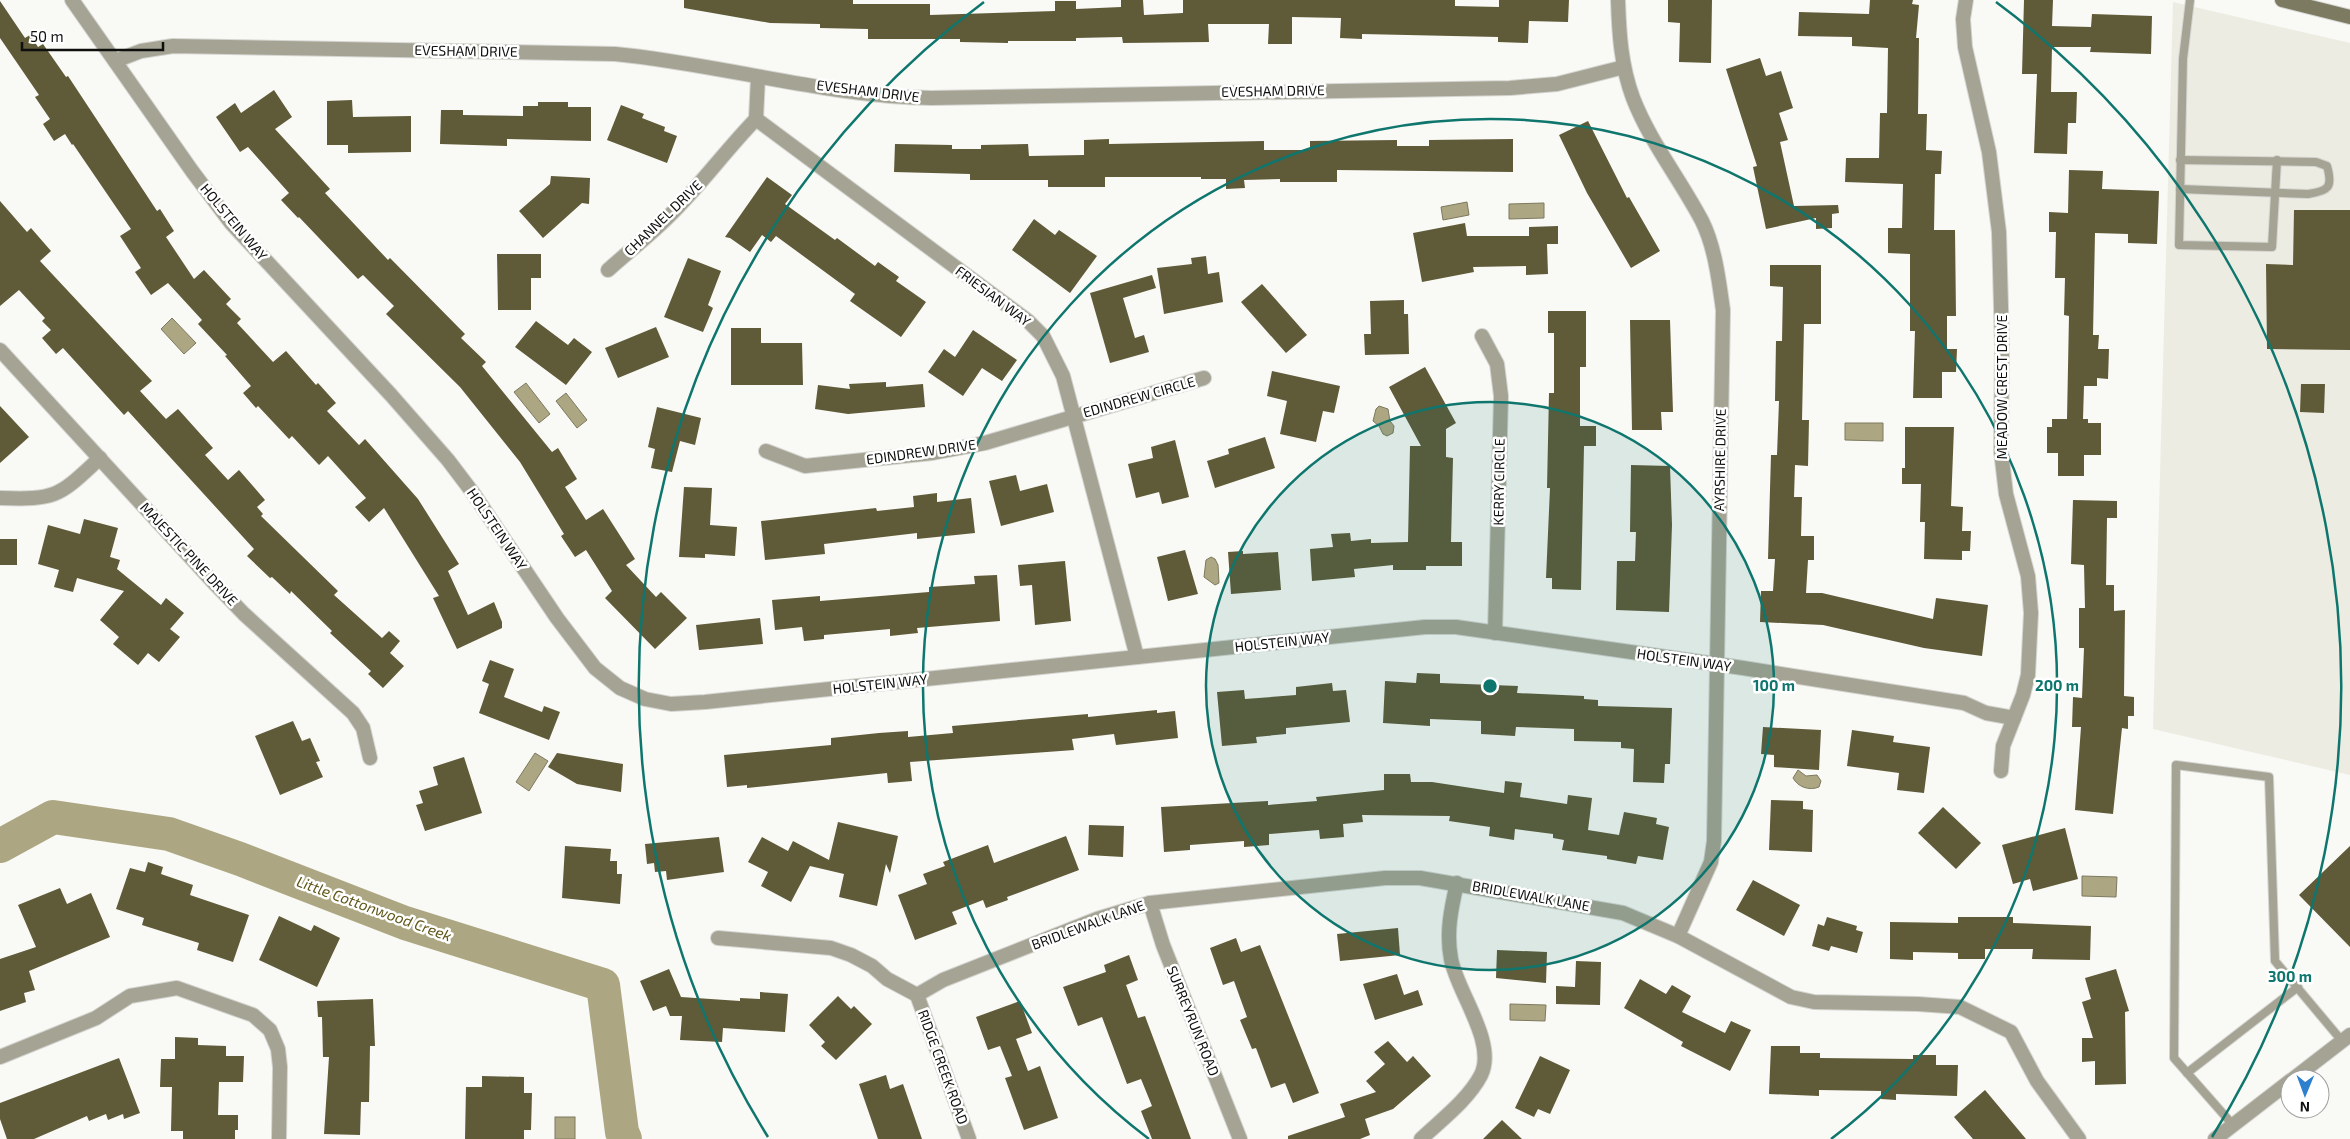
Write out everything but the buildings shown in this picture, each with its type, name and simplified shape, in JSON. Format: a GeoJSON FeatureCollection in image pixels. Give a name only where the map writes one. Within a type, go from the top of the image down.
{"type":"FeatureCollection","features":[{"type":"Feature","properties":{"kind":"main road"},"geometry":{"type":"LineString","coordinates":[[2282,0],[2350,17]]}},
{"type":"Feature","properties":{"kind":"street","name":"HOLSTEIN WAY"},"geometry":{"type":"LineString","coordinates":[[72,0],[192,171],[231,223],[391,395],[448,460],[473,493],[594,668],[620,688],[645,699],[671,704],[705,702],[1425,627],[1456,627],[1964,704],[1986,713],[2014,718]]}},
{"type":"Feature","properties":{"kind":"street","name":"AYRSHIRE DRIVE"},"geometry":{"type":"LineString","coordinates":[[1618,0],[1619,38],[1624,67],[1633,98],[1647,128],[1703,222],[1719,284],[1723,310],[1714,842],[1711,862],[1678,936]]}},
{"type":"Feature","properties":{"kind":"street","name":"MEADOW CREST DRIVE"},"geometry":{"type":"LineString","coordinates":[[1966,0],[1963,19],[1965,47],[1989,152],[1999,232],[2002,465],[2006,494],[2028,576],[2031,613],[2028,675],[2014,718],[2002,746],[2001,770]]}},
{"type":"Feature","properties":{"kind":"street","name":"EVESHAM DRIVE"},"geometry":{"type":"LineString","coordinates":[[115,61],[139,52],[173,46],[595,54],[653,58],[758,77],[880,95],[931,98],[1510,88],[1557,84],[1624,67]]}},
{"type":"Feature","properties":{"kind":"street"},"geometry":{"type":"LineString","coordinates":[[756,119],[758,77]]}},
{"type":"Feature","properties":{"kind":"street","name":"FRIESIAN WAY"},"geometry":{"type":"LineString","coordinates":[[756,119],[1028,321],[1043,336],[1054,355],[1074,416],[1137,657]]}},
{"type":"Feature","properties":{"kind":"street","name":"CHANNEL DRIVE"},"geometry":{"type":"LineString","coordinates":[[608,270],[668,217],[702,181],[730,145],[756,119]]}},
{"type":"Feature","properties":{"kind":"street","name":"KERRY CIRCLE"},"geometry":{"type":"LineString","coordinates":[[1482,336],[1497,364],[1501,396],[1495,632]]}},
{"type":"Feature","properties":{"kind":"street","name":"MAJESTIC PINE DRIVE"},"geometry":{"type":"LineString","coordinates":[[0,350],[244,614],[353,713],[363,728],[370,758]]}},
{"type":"Feature","properties":{"kind":"street","name":"EDINDREW CIRCLE"},"geometry":{"type":"LineString","coordinates":[[1074,416],[1204,378]]}},
{"type":"Feature","properties":{"kind":"street","name":"EDINDREW DRIVE"},"geometry":{"type":"LineString","coordinates":[[766,451],[805,466],[932,453],[985,444],[1074,416]]}},
{"type":"Feature","properties":{"kind":"street"},"geometry":{"type":"LineString","coordinates":[[0,498],[36,499],[59,494],[100,458]]}},
{"type":"Feature","properties":{"kind":"street","name":"BRIDLEWALK LANE"},"geometry":{"type":"LineString","coordinates":[[917,995],[943,980],[1098,919],[1150,902],[1385,878],[1420,878],[1623,913],[1678,936],[1791,996],[1814,1002],[1918,1004],[1960,1007],[2011,1032],[2036,1082],[2079,1139]]}},
{"type":"Feature","properties":{"kind":"street"},"geometry":{"type":"LineString","coordinates":[[1421,1139],[1466,1096],[1481,1074],[1484,1059],[1483,1040],[1456,975],[1448,945],[1449,925],[1457,883]]}},
{"type":"Feature","properties":{"kind":"street","name":"SURREYRUN ROAD"},"geometry":{"type":"LineString","coordinates":[[1150,902],[1163,945],[1240,1139]]}},
{"type":"Feature","properties":{"kind":"street"},"geometry":{"type":"LineString","coordinates":[[718,938],[831,948],[851,955],[872,966],[887,979],[917,995]]}},
{"type":"Feature","properties":{"kind":"street"},"geometry":{"type":"LineString","coordinates":[[0,1057],[96,1018],[130,996],[177,988],[253,1015],[270,1030],[278,1049],[280,1067],[280,1139]]}},
{"type":"Feature","properties":{"kind":"street","name":"RIDGE CREEK ROAD"},"geometry":{"type":"LineString","coordinates":[[917,995],[969,1139]]}},
{"type":"Feature","properties":{"kind":"street"},"geometry":{"type":"LineString","coordinates":[[2305,1069],[2346,1038]]}},
{"type":"Feature","properties":{"kind":"street"},"geometry":{"type":"LineString","coordinates":[[2215,1139],[2280,1089]]}},
{"type":"Feature","properties":{"kind":"lane"},"geometry":{"type":"LineString","coordinates":[[2190,0],[2184,59],[2179,245],[2272,247],[2277,160]]}},
{"type":"Feature","properties":{"kind":"lane"},"geometry":{"type":"LineString","coordinates":[[2180,160],[2316,162],[2326,166],[2330,177],[2328,187],[2322,192],[2308,194],[2180,189]]}},
{"type":"Feature","properties":{"kind":"lane"},"geometry":{"type":"LineString","coordinates":[[2233,1125],[2174,1058],[2176,765],[2269,777],[2275,961],[2346,1038]]}},
{"type":"Feature","properties":{"kind":"lane"},"geometry":{"type":"LineString","coordinates":[[2187,1073],[2298,988]]}},
{"type":"Feature","properties":{"kind":"shaded area"},"geometry":{"type":"Polygon","coordinates":[[[2173,2],[2350,43],[2350,775],[2153,729],[2173,2]]]}},
{"type":"Feature","properties":{"kind":"shaded area"},"geometry":{"type":"Polygon","coordinates":[[[1467,202],[1469,215],[1443,220],[1441,207],[1467,202]]]}},
{"type":"Feature","properties":{"kind":"shaded area"},"geometry":{"type":"Polygon","coordinates":[[[1544,203],[1544,218],[1509,219],[1509,204],[1544,203]]]}},
{"type":"Feature","properties":{"kind":"shaded area"},"geometry":{"type":"Polygon","coordinates":[[[172,318],[196,343],[184,354],[161,329],[172,318]]]}},
{"type":"Feature","properties":{"kind":"shaded area"},"geometry":{"type":"Polygon","coordinates":[[[526,383],[550,414],[539,423],[514,392],[526,383]]]}},
{"type":"Feature","properties":{"kind":"shaded area"},"geometry":{"type":"Polygon","coordinates":[[[566,393],[587,420],[577,428],[556,401],[566,393]]]}},
{"type":"Feature","properties":{"kind":"shaded area"},"geometry":{"type":"Polygon","coordinates":[[[1379,406],[1388,409],[1390,421],[1394,426],[1393,433],[1387,436],[1383,434],[1379,426],[1373,421],[1376,409],[1379,406]]]}},
{"type":"Feature","properties":{"kind":"shaded area"},"geometry":{"type":"Polygon","coordinates":[[[1845,423],[1883,423],[1883,441],[1845,440],[1845,423]]]}},
{"type":"Feature","properties":{"kind":"shaded area"},"geometry":{"type":"Polygon","coordinates":[[[1211,557],[1215,559],[1218,565],[1219,583],[1215,585],[1204,577],[1206,560],[1211,557]]]}},
{"type":"Feature","properties":{"kind":"shaded area"},"geometry":{"type":"Polygon","coordinates":[[[535,753],[548,761],[529,791],[516,782],[535,753]]]}},
{"type":"Feature","properties":{"kind":"shaded area"},"geometry":{"type":"Polygon","coordinates":[[[1798,770],[1806,776],[1817,775],[1821,781],[1819,787],[1808,788],[1798,784],[1793,778],[1798,770]]]}},
{"type":"Feature","properties":{"kind":"shaded area"},"geometry":{"type":"Polygon","coordinates":[[[2082,876],[2117,877],[2116,897],[2082,896],[2082,876]]]}},
{"type":"Feature","properties":{"kind":"shaded area"},"geometry":{"type":"Polygon","coordinates":[[[1510,1004],[1546,1005],[1545,1021],[1510,1020],[1510,1004]]]}},
{"type":"Feature","properties":{"kind":"shaded area"},"geometry":{"type":"Polygon","coordinates":[[[555,1117],[575,1117],[575,1139],[555,1139],[555,1117]]]}},
{"type":"Feature","properties":{"kind":"waterway","name":"Little Cottonwood Creek"},"geometry":{"type":"LineString","coordinates":[[0,846],[53,817],[169,834],[240,859],[405,923],[603,985],[622,1132],[625,1139]]}}]}
